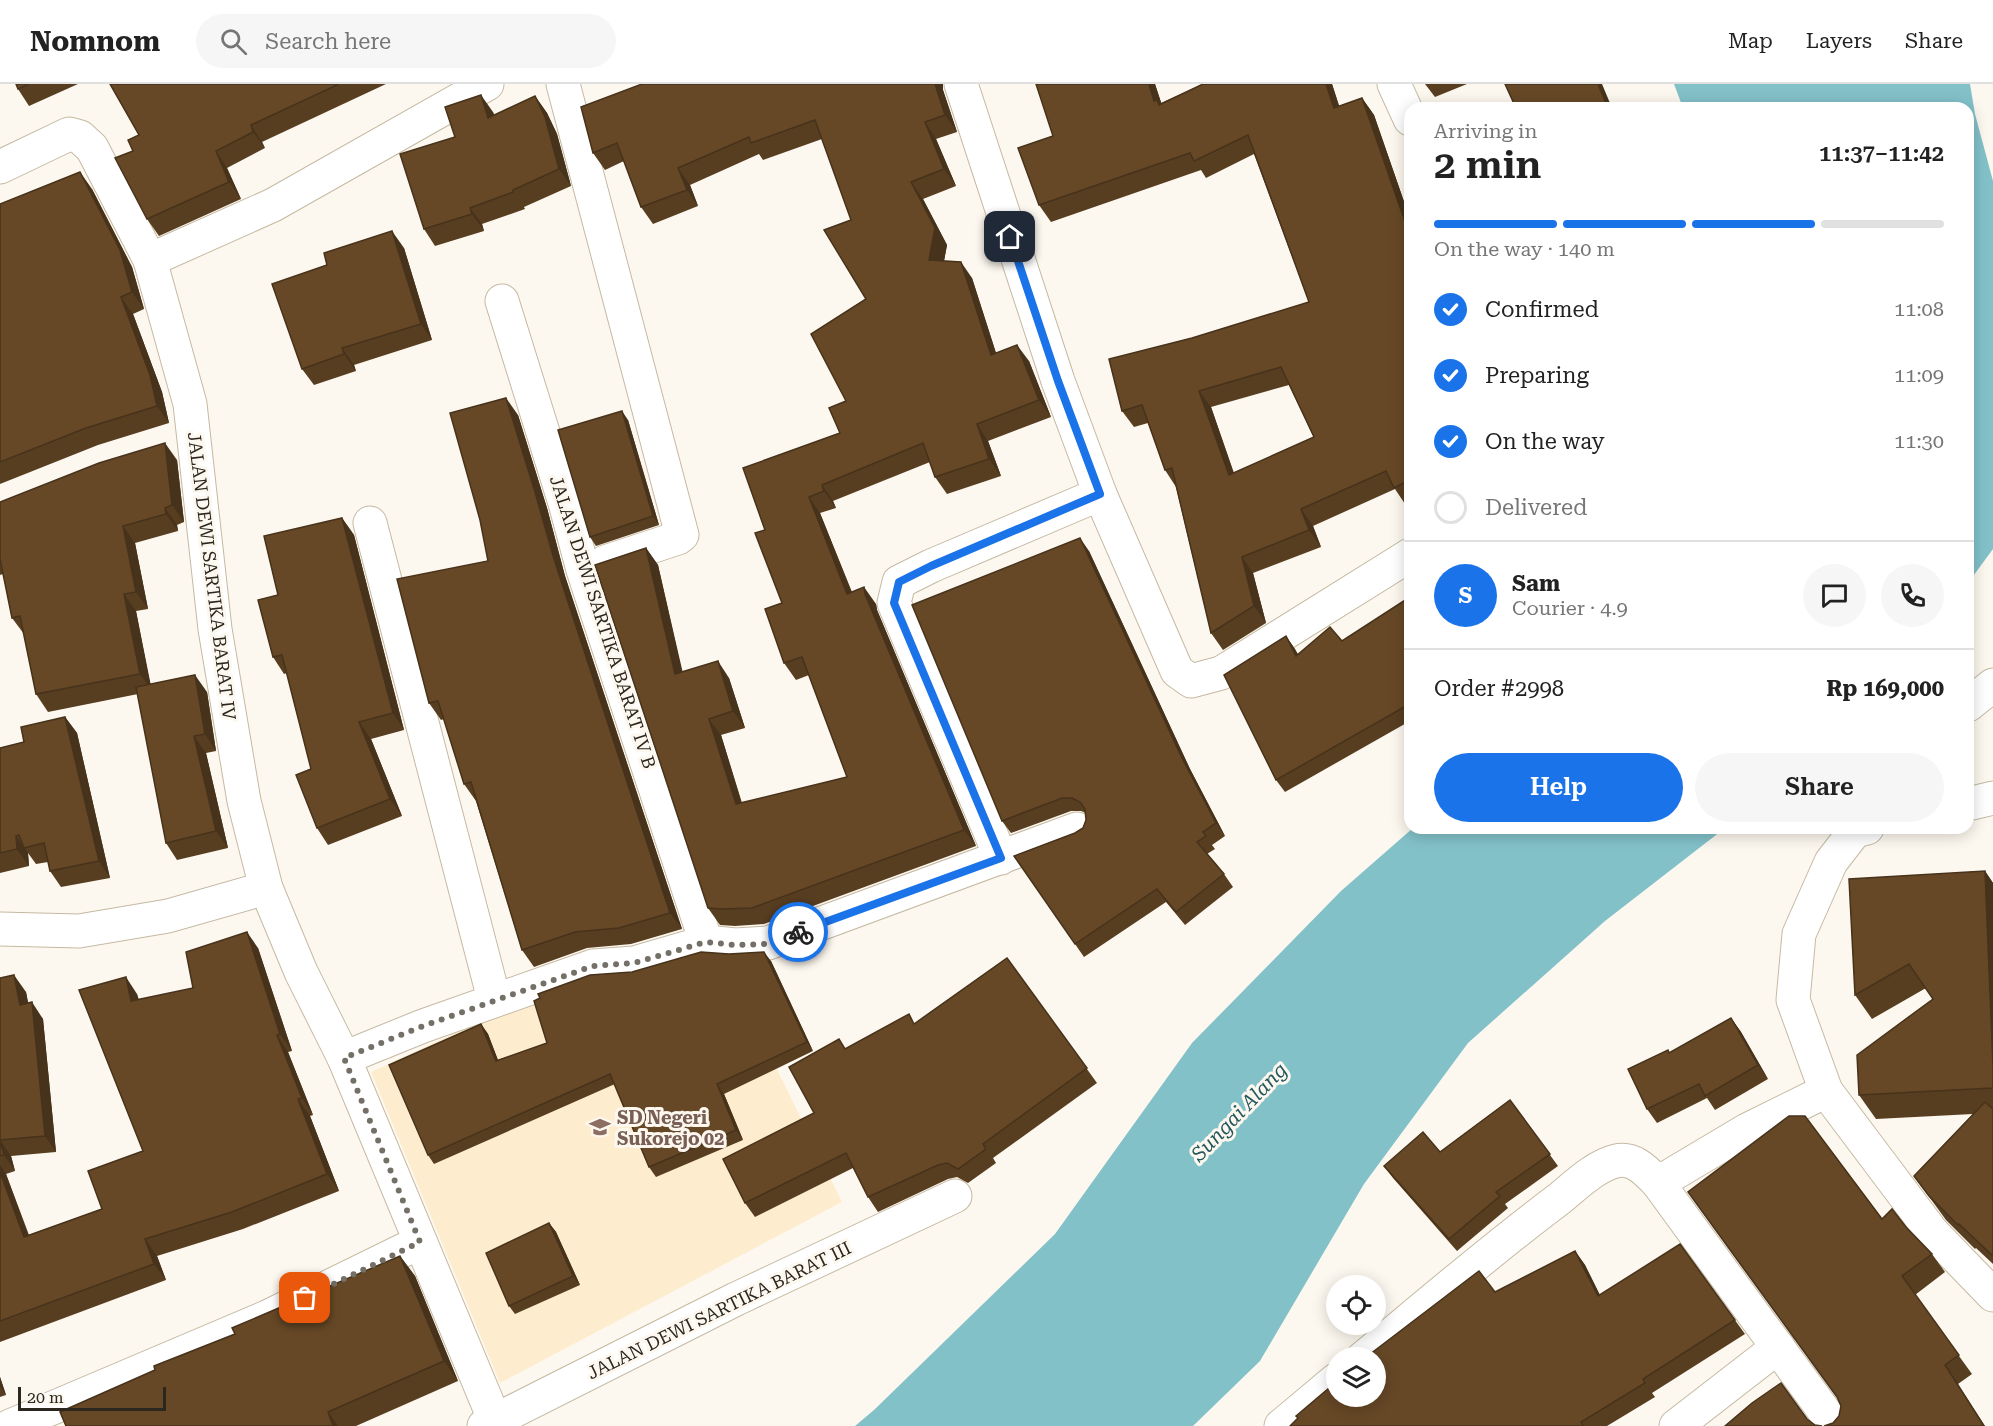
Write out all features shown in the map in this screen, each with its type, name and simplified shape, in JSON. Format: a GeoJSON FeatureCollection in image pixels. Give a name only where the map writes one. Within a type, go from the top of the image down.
{"type":"FeatureCollection","features":[{"type":"Feature","properties":{"kind":"street"},"geometry":{"type":"LineString","coordinates":[[150,260],[273,205],[487,84]]}},
{"type":"Feature","properties":{"kind":"street"},"geometry":{"type":"LineString","coordinates":[[562,84],[682,535],[583,570]]}},
{"type":"Feature","properties":{"kind":"street"},"geometry":{"type":"LineString","coordinates":[[961,84],[1058,381],[1100,494],[1177,671],[1191,681],[1221,673],[1404,559]]}},
{"type":"Feature","properties":{"kind":"street"},"geometry":{"type":"LineString","coordinates":[[1394,84],[1404,105]]}},
{"type":"Feature","properties":{"kind":"street","name":"JALAN DEWI SARTIKA BARAT IV"},"geometry":{"type":"LineString","coordinates":[[0,167],[69,134],[80,137],[92,148],[150,260],[190,404],[215,629],[244,801],[266,888],[301,972],[344,1058],[420,1242],[489,1423]]}},
{"type":"Feature","properties":{"kind":"street","name":"JALAN DEWI SARTIKA BARAT IV B"},"geometry":{"type":"LineString","coordinates":[[502,301],[565,503],[583,570],[706,942]]}},
{"type":"Feature","properties":{"kind":"street"},"geometry":{"type":"LineString","coordinates":[[161,445],[194,435]]}},
{"type":"Feature","properties":{"kind":"street"},"geometry":{"type":"LineString","coordinates":[[1001,858],[894,603],[899,582],[931,566],[1100,494]]}},
{"type":"Feature","properties":{"kind":"street"},"geometry":{"type":"LineString","coordinates":[[370,524],[494,999]]}},
{"type":"Feature","properties":{"kind":"street"},"geometry":{"type":"LineString","coordinates":[[1974,700],[1993,685]]}},
{"type":"Feature","properties":{"kind":"street"},"geometry":{"type":"LineString","coordinates":[[1974,803],[1993,798]]}},
{"type":"Feature","properties":{"kind":"street"},"geometry":{"type":"LineString","coordinates":[[344,1058],[494,999],[593,966],[634,963],[706,942],[735,945],[768,944],[1077,829]]}},
{"type":"Feature","properties":{"kind":"street"},"geometry":{"type":"LineString","coordinates":[[1856,834],[1831,862],[1799,934],[1792,1000],[1826,1091],[1932,1233],[1993,1295]]}},
{"type":"Feature","properties":{"kind":"street"},"geometry":{"type":"LineString","coordinates":[[0,929],[79,931],[168,916],[266,888]]}},
{"type":"Feature","properties":{"kind":"street"},"geometry":{"type":"LineString","coordinates":[[1658,1183],[1747,1130],[1826,1091]]}},
{"type":"Feature","properties":{"kind":"street"},"geometry":{"type":"LineString","coordinates":[[1376,1347],[1533,1218],[1597,1170],[1615,1161],[1629,1160],[1644,1168],[1658,1183],[1835,1426]]}},
{"type":"Feature","properties":{"kind":"street","name":"JALAN DEWI SARTIKA BARAT III"},"geometry":{"type":"LineString","coordinates":[[489,1423],[736,1299],[955,1196]]}},
{"type":"Feature","properties":{"kind":"street"},"geometry":{"type":"LineString","coordinates":[[10,1426],[267,1317],[420,1242]]}},
{"type":"Feature","properties":{"kind":"street"},"geometry":{"type":"LineString","coordinates":[[1676,1426],[1778,1347]]}},
{"type":"Feature","properties":{"kind":"street"},"geometry":{"type":"LineString","coordinates":[[1281,1426],[1326,1388]]}},
{"type":"Feature","properties":{"kind":"shaded area","name":"SD Negeri Sukorejo 02"},"geometry":{"type":"Polygon","coordinates":[[[721,955],[842,1202],[500,1383],[371,1072],[570,980],[721,955]]]}},
{"type":"Feature","properties":{"kind":"water"},"geometry":{"type":"Polygon","coordinates":[[[1674,84],[1970,84],[1973,102],[1681,102],[1674,84]]]}},
{"type":"Feature","properties":{"kind":"water"},"geometry":{"type":"Polygon","coordinates":[[[1974,108],[1993,181],[1993,549],[1974,575],[1974,108]]]}},
{"type":"Feature","properties":{"kind":"water","name":"Sungai Alang"},"geometry":{"type":"Polygon","coordinates":[[[1406,834],[1717,834],[1605,921],[1468,1043],[1364,1184],[1260,1361],[1193,1426],[855,1426],[1055,1234],[1192,1043],[1341,891],[1406,834]]]}},
{"type":"Feature","properties":{"kind":"building"},"geometry":{"type":"Polygon","coordinates":[[[16,84],[29,84],[18,89],[16,84]]]}},
{"type":"Feature","properties":{"kind":"building"},"geometry":{"type":"Polygon","coordinates":[[[110,84],[339,84],[251,125],[253,132],[216,151],[229,182],[147,219],[115,158],[133,151],[128,140],[139,135],[110,84]]]}},
{"type":"Feature","properties":{"kind":"building"},"geometry":{"type":"Polygon","coordinates":[[[642,84],[935,84],[945,115],[925,122],[944,169],[911,182],[935,228],[929,260],[961,262],[991,355],[1017,345],[1039,400],[977,424],[989,459],[935,477],[923,443],[822,485],[824,491],[809,497],[847,594],[864,587],[964,830],[752,908],[708,908],[595,565],[646,548],[675,674],[718,661],[733,711],[709,719],[736,804],[847,777],[802,657],[784,663],[765,609],[782,603],[755,533],[765,530],[743,468],[840,433],[829,408],[846,401],[811,334],[866,299],[824,230],[851,220],[815,120],[751,143],[749,137],[678,168],[687,190],[641,207],[617,143],[593,153],[581,107],[642,84]]]}},
{"type":"Feature","properties":{"kind":"building"},"geometry":{"type":"Polygon","coordinates":[[[1036,84],[1149,84],[1154,101],[1157,100],[1159,105],[1203,84],[1326,84],[1334,108],[1362,98],[1404,219],[1404,483],[1394,488],[1386,471],[1301,509],[1309,530],[1242,557],[1254,606],[1211,633],[1172,468],[1165,470],[1142,405],[1122,411],[1109,359],[1192,338],[1309,302],[1248,135],[1194,161],[1190,153],[1039,205],[1018,148],[1053,136],[1036,84]],[[1281,367],[1199,391],[1229,475],[1314,437],[1281,367]]]}},
{"type":"Feature","properties":{"kind":"building"},"geometry":{"type":"Polygon","coordinates":[[[1505,84],[1598,84],[1606,102],[1513,102],[1505,84]]]}},
{"type":"Feature","properties":{"kind":"building"},"geometry":{"type":"Polygon","coordinates":[[[481,95],[488,118],[535,96],[545,117],[559,169],[513,192],[470,208],[472,214],[424,229],[400,154],[455,137],[445,107],[481,95]]]}},
{"type":"Feature","properties":{"kind":"building"},"geometry":{"type":"Polygon","coordinates":[[[80,172],[120,250],[132,292],[121,297],[150,375],[157,406],[86,428],[0,462],[0,204],[80,172]]]}},
{"type":"Feature","properties":{"kind":"building"},"geometry":{"type":"Polygon","coordinates":[[[392,231],[421,324],[342,348],[344,354],[302,369],[272,284],[327,265],[324,253],[392,231]]]}},
{"type":"Feature","properties":{"kind":"building"},"geometry":{"type":"Polygon","coordinates":[[[506,398],[554,559],[670,913],[619,928],[575,932],[522,950],[471,782],[464,784],[438,701],[429,703],[397,579],[488,561],[480,520],[450,413],[506,398]]]}},
{"type":"Feature","properties":{"kind":"building"},"geometry":{"type":"Polygon","coordinates":[[[622,411],[653,516],[590,537],[558,430],[622,411]]]}},
{"type":"Feature","properties":{"kind":"building"},"geometry":{"type":"Polygon","coordinates":[[[165,443],[172,505],[165,508],[166,514],[123,526],[136,592],[124,594],[140,674],[36,694],[20,616],[12,618],[0,559],[0,502],[99,463],[165,443]]]}},
{"type":"Feature","properties":{"kind":"building"},"geometry":{"type":"Polygon","coordinates":[[[342,518],[393,713],[359,722],[390,799],[317,828],[296,775],[311,769],[282,655],[273,657],[258,600],[278,595],[264,536],[342,518]]]}},
{"type":"Feature","properties":{"kind":"building"},"geometry":{"type":"Polygon","coordinates":[[[1080,538],[1181,756],[1216,823],[1203,832],[1206,836],[1197,842],[1224,874],[1176,912],[1157,889],[1075,944],[1014,856],[1083,828],[1086,820],[1085,809],[1080,802],[1072,798],[1062,798],[1002,821],[912,605],[1080,538]]]}},
{"type":"Feature","properties":{"kind":"building"},"geometry":{"type":"Polygon","coordinates":[[[1404,601],[1404,707],[1276,780],[1224,675],[1286,636],[1296,656],[1330,627],[1342,641],[1404,601]]]}},
{"type":"Feature","properties":{"kind":"building"},"geometry":{"type":"Polygon","coordinates":[[[195,675],[205,734],[194,736],[216,831],[166,843],[136,687],[195,675]]]}},
{"type":"Feature","properties":{"kind":"building"},"geometry":{"type":"Polygon","coordinates":[[[65,717],[99,861],[50,871],[44,843],[24,848],[19,835],[16,836],[17,849],[0,853],[0,748],[24,742],[21,727],[65,717]]]}},
{"type":"Feature","properties":{"kind":"building"},"geometry":{"type":"Polygon","coordinates":[[[1985,871],[1993,1088],[1859,1095],[1857,1055],[1933,999],[1909,964],[1855,995],[1849,879],[1985,871]]]}},
{"type":"Feature","properties":{"kind":"building"},"geometry":{"type":"Polygon","coordinates":[[[247,932],[280,1034],[277,1035],[302,1098],[298,1099],[327,1174],[232,1212],[145,1239],[154,1264],[0,1321],[0,1172],[24,1237],[102,1209],[88,1171],[143,1151],[79,990],[126,977],[131,1001],[193,988],[186,952],[247,932]]]}},
{"type":"Feature","properties":{"kind":"building"},"geometry":{"type":"Polygon","coordinates":[[[701,952],[729,954],[764,952],[807,1042],[717,1084],[736,1130],[649,1167],[610,1074],[428,1155],[389,1065],[481,1024],[496,1061],[547,1043],[534,1001],[540,998],[538,994],[590,975],[632,972],[701,952]]]}},
{"type":"Feature","properties":{"kind":"building"},"geometry":{"type":"Polygon","coordinates":[[[1007,958],[1087,1068],[983,1144],[986,1149],[958,1169],[947,1163],[938,1165],[868,1197],[846,1153],[745,1203],[723,1159],[814,1113],[789,1067],[839,1039],[845,1049],[909,1014],[914,1024],[1007,958]]]}},
{"type":"Feature","properties":{"kind":"building"},"geometry":{"type":"Polygon","coordinates":[[[14,975],[20,1005],[32,1002],[45,1136],[0,1140],[0,978],[14,975]]]}},
{"type":"Feature","properties":{"kind":"building"},"geometry":{"type":"Polygon","coordinates":[[[1731,1018],[1758,1065],[1705,1096],[1699,1084],[1647,1109],[1628,1069],[1668,1050],[1669,1053],[1731,1018]]]}},
{"type":"Feature","properties":{"kind":"building"},"geometry":{"type":"Polygon","coordinates":[[[1510,1100],[1550,1154],[1496,1192],[1500,1196],[1449,1239],[1384,1166],[1423,1132],[1440,1152],[1510,1100]]]}},
{"type":"Feature","properties":{"kind":"building"},"geometry":{"type":"Polygon","coordinates":[[[1985,1102],[1993,1109],[1993,1256],[1929,1196],[1914,1176],[1985,1102]]]}},
{"type":"Feature","properties":{"kind":"building"},"geometry":{"type":"Polygon","coordinates":[[[1789,1116],[1805,1116],[1882,1219],[1892,1209],[1932,1254],[1902,1276],[1959,1355],[1945,1365],[1984,1426],[1824,1426],[1833,1423],[1839,1416],[1841,1406],[1837,1397],[1688,1192],[1789,1116]]]}},
{"type":"Feature","properties":{"kind":"building"},"geometry":{"type":"Polygon","coordinates":[[[0,1141],[4,1155],[0,1156],[0,1141]]]}},
{"type":"Feature","properties":{"kind":"building"},"geometry":{"type":"Polygon","coordinates":[[[549,1223],[573,1276],[509,1306],[486,1253],[549,1223]]]}},
{"type":"Feature","properties":{"kind":"building"},"geometry":{"type":"Polygon","coordinates":[[[1680,1244],[1735,1320],[1643,1379],[1645,1383],[1581,1422],[1583,1426],[1290,1426],[1298,1418],[1296,1416],[1326,1390],[1326,1407],[1386,1407],[1386,1347],[1379,1347],[1479,1271],[1495,1292],[1575,1251],[1598,1296],[1680,1244]]]}},
{"type":"Feature","properties":{"kind":"building"},"geometry":{"type":"Polygon","coordinates":[[[400,1256],[444,1361],[328,1412],[333,1426],[66,1426],[60,1412],[155,1370],[154,1366],[235,1334],[232,1328],[400,1256]]]}},
{"type":"Feature","properties":{"kind":"building"},"geometry":{"type":"Polygon","coordinates":[[[1781,1383],[1807,1419],[1815,1425],[1822,1426],[1725,1426],[1752,1403],[1781,1383]]]}},
{"type":"Feature","properties":{"kind":"way so far"},"geometry":{"type":"LineString","coordinates":[[305,1298],[420,1242],[344,1058],[494,999],[593,966],[634,963],[706,942],[735,945],[768,944],[798,932]]}},
{"type":"Feature","properties":{"kind":"place","name":"SD Negeri Sukorejo 02"},"geometry":{"type":"Point","coordinates":[600,1127]}},
{"type":"Feature","properties":{"kind":"route"},"geometry":{"type":"LineString","coordinates":[[798,932],[1001,858],[894,603],[899,582],[931,566],[1100,494],[1058,381],[1010,237]]}}]}
